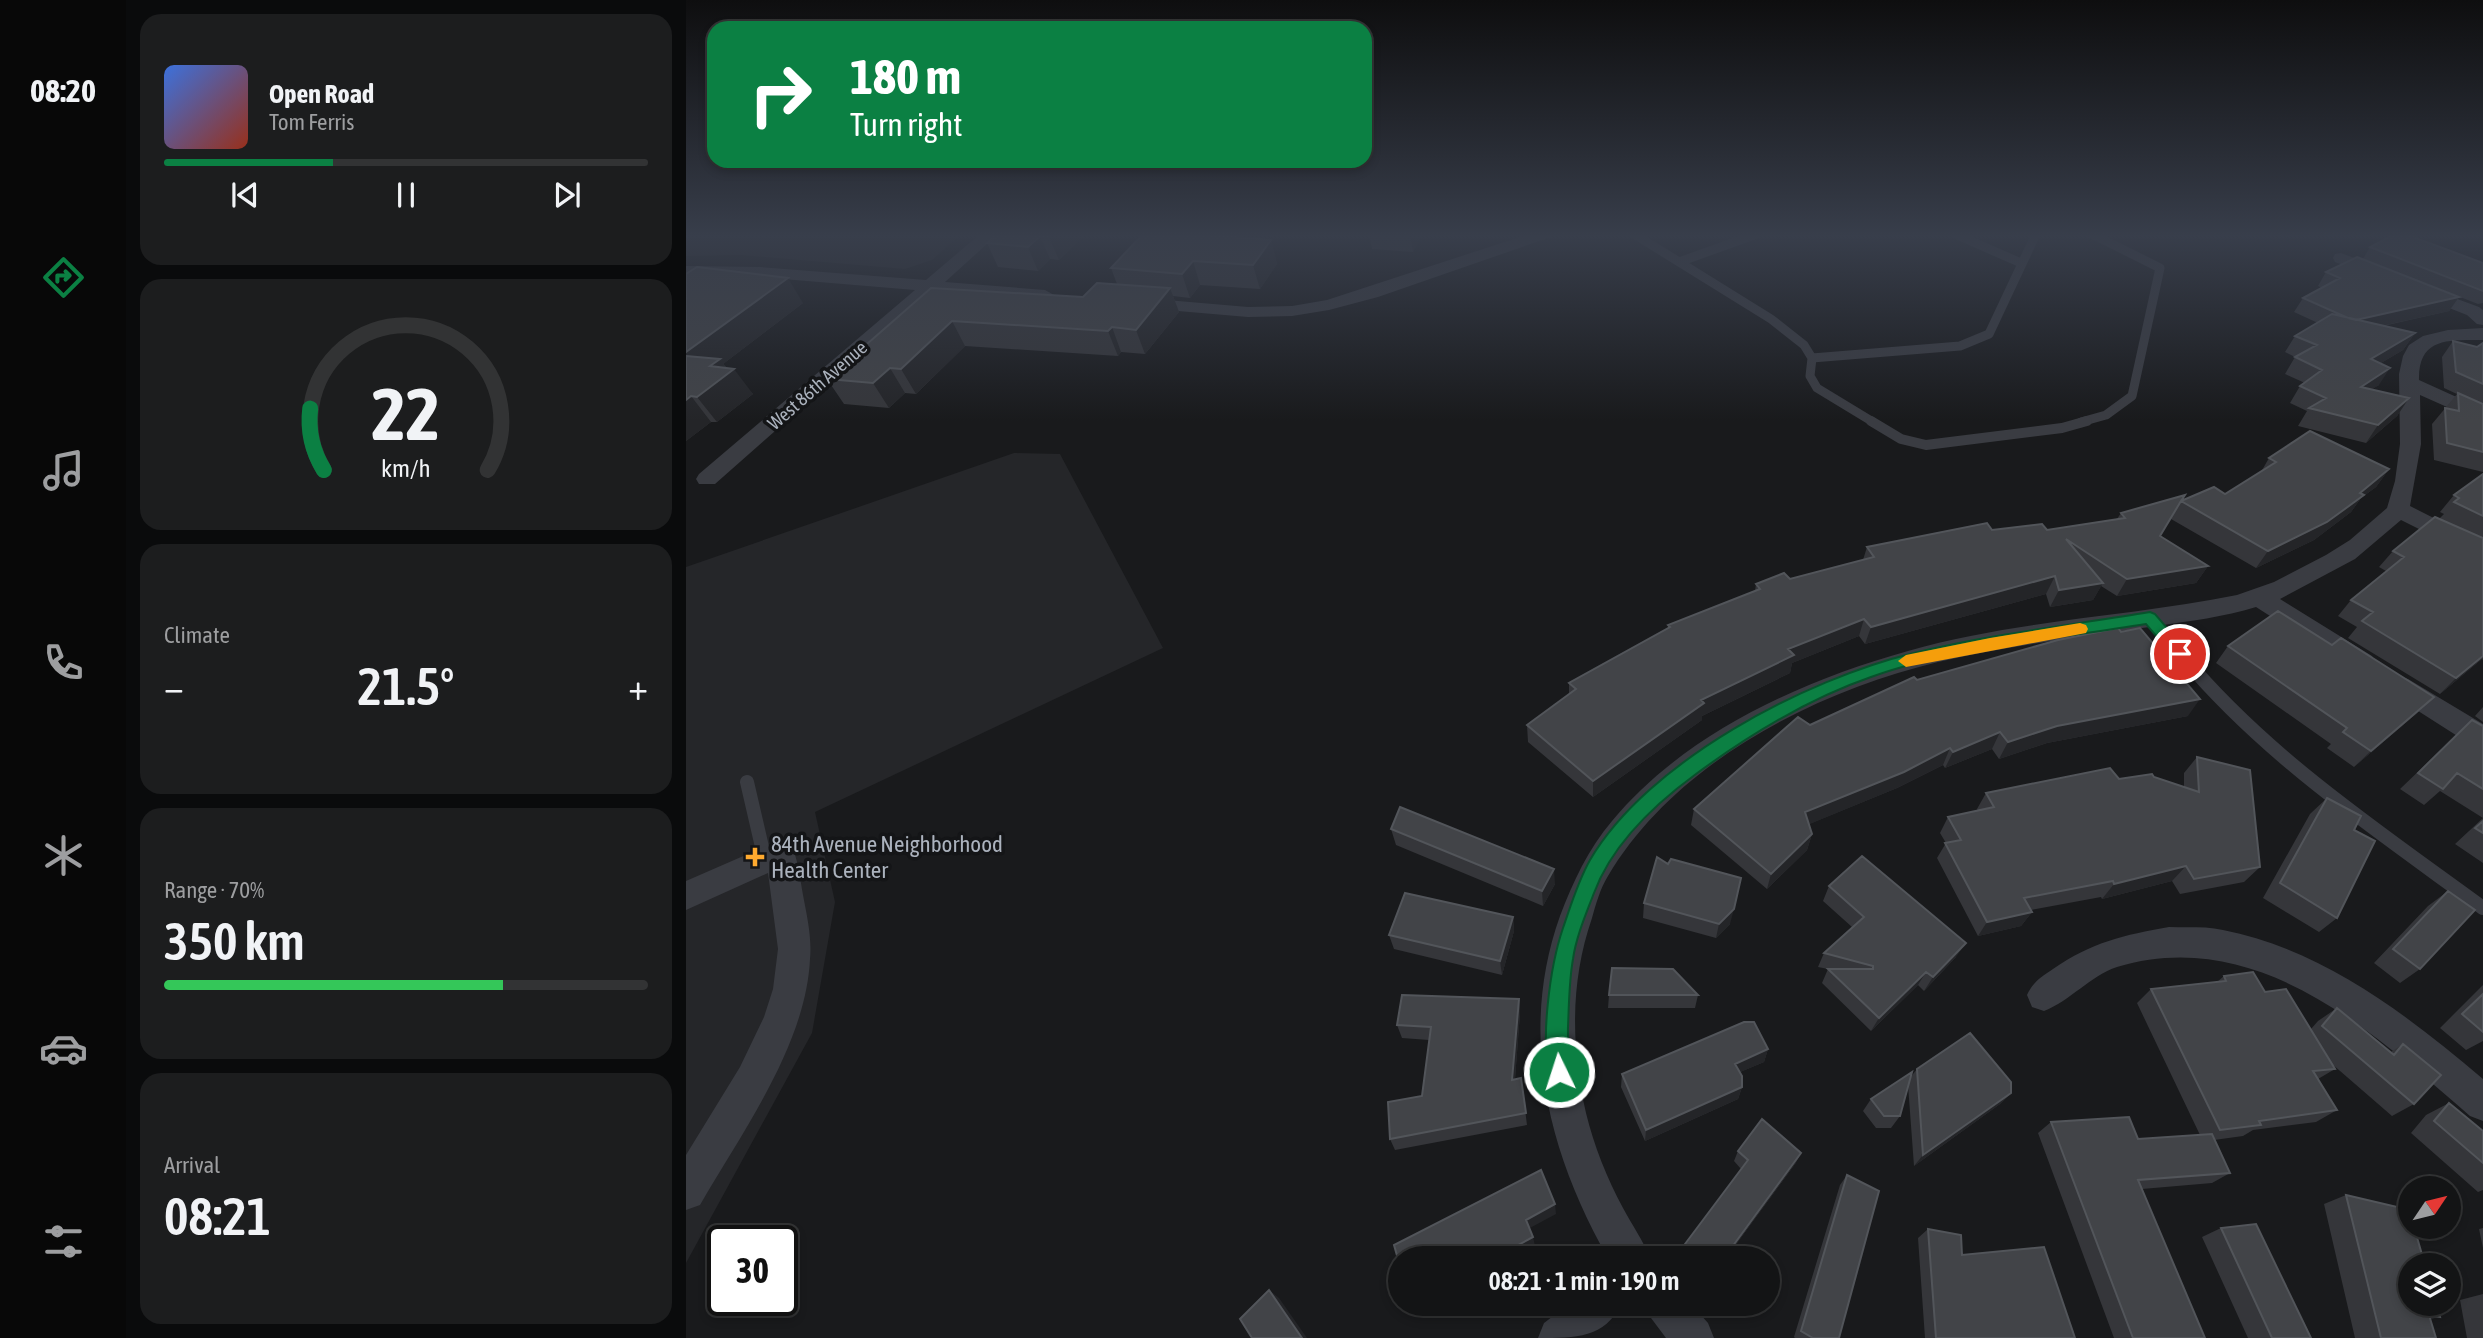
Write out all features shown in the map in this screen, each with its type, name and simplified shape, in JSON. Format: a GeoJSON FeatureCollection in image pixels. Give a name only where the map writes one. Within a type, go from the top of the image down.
{"type":"FeatureCollection","features":[{"type":"Feature","properties":{"kind":"street","name":"West 86th Avenue"},"geometry":{"type":"LineString","coordinates":[[707,479],[920,296]]}},
{"type":"Feature","properties":{"kind":"street"},"geometry":{"type":"LineString","coordinates":[[1059,296],[1067,297]]}},
{"type":"Feature","properties":{"kind":"street"},"geometry":{"type":"LineString","coordinates":[[1122,301],[1248,312],[1305,309],[1357,296]]}},
{"type":"Feature","properties":{"kind":"street"},"geometry":{"type":"LineString","coordinates":[[2437,296],[2473,311],[2483,320]]}},
{"type":"Feature","properties":{"kind":"street"},"geometry":{"type":"LineString","coordinates":[[1622,1246],[1613,1232],[1584,1166],[1559,1072],[1557,1037],[1563,957],[1585,892],[1597,864],[1636,814],[1663,789],[1730,740],[1784,708],[1865,673],[1914,659],[1990,643],[2262,599],[2322,570],[2364,542],[2398,509],[2409,459],[2412,426],[2409,360],[2418,347],[2439,338],[2483,334]]}},
{"type":"Feature","properties":{"kind":"street"},"geometry":{"type":"LineString","coordinates":[[2410,383],[2483,417]]}},
{"type":"Feature","properties":{"kind":"street"},"geometry":{"type":"LineString","coordinates":[[2398,509],[2483,553]]}},
{"type":"Feature","properties":{"kind":"street"},"geometry":{"type":"LineString","coordinates":[[2262,599],[2483,738]]}},
{"type":"Feature","properties":{"kind":"street"},"geometry":{"type":"LineString","coordinates":[[686,896],[773,857],[794,957],[785,1010],[773,1041],[686,1191]]}},
{"type":"Feature","properties":{"kind":"street"},"geometry":{"type":"LineString","coordinates":[[2044,995],[2094,962],[2116,952],[2155,944],[2211,941],[2254,951],[2331,986],[2371,1012],[2483,1103]]}},
{"type":"Feature","properties":{"kind":"street"},"geometry":{"type":"LineString","coordinates":[[1559,1338],[1586,1316]]}},
{"type":"Feature","properties":{"kind":"street"},"geometry":{"type":"LineString","coordinates":[[1675,1316],[1693,1338]]}},
{"type":"Feature","properties":{"kind":"lane"},"geometry":{"type":"LineString","coordinates":[[1735,296],[1771,319],[1804,345],[1812,358],[1811,376],[1818,388],[1901,439],[1926,446],[2062,429],[2106,415],[2132,396],[2154,296]]}},
{"type":"Feature","properties":{"kind":"lane"},"geometry":{"type":"LineString","coordinates":[[1812,358],[1960,346],[1979,340],[1989,334],[2006,296]]}},
{"type":"Feature","properties":{"kind":"lane"},"geometry":{"type":"LineString","coordinates":[[2150,618],[2211,690],[2307,779],[2483,908]]}},
{"type":"Feature","properties":{"kind":"lane"},"geometry":{"type":"LineString","coordinates":[[747,782],[773,857]]}},
{"type":"Feature","properties":{"kind":"shaded area","name":"84th Avenue Neighborhood Health Center"},"geometry":{"type":"Polygon","coordinates":[[[1014,453],[1060,454],[1163,648],[815,812],[835,902],[812,1033],[686,1263],[686,567],[1014,453]]]}},
{"type":"Feature","properties":{"kind":"building"},"geometry":{"type":"Polygon","coordinates":[[[686,296],[763,296],[686,352],[686,296]]]}},
{"type":"Feature","properties":{"kind":"building"},"geometry":{"type":"Polygon","coordinates":[[[921,296],[1163,296],[1136,330],[1112,327],[1108,331],[952,321],[901,369],[890,368],[873,383],[827,379],[921,296]]]}},
{"type":"Feature","properties":{"kind":"building"},"geometry":{"type":"Polygon","coordinates":[[[2306,296],[2459,297],[2356,320],[2303,298],[2306,296]]]}},
{"type":"Feature","properties":{"kind":"building"},"geometry":{"type":"Polygon","coordinates":[[[2332,314],[2415,333],[2371,359],[2390,368],[2361,387],[2409,398],[2378,425],[2309,408],[2326,398],[2300,386],[2322,370],[2295,357],[2317,345],[2295,336],[2332,314]]]}},
{"type":"Feature","properties":{"kind":"building"},"geometry":{"type":"Polygon","coordinates":[[[2453,341],[2477,347],[2483,343],[2483,384],[2456,372],[2453,341]]]}},
{"type":"Feature","properties":{"kind":"building"},"geometry":{"type":"Polygon","coordinates":[[[686,356],[720,359],[710,366],[734,369],[697,397],[691,396],[686,400],[686,356]]]}},
{"type":"Feature","properties":{"kind":"building"},"geometry":{"type":"Polygon","coordinates":[[[2458,393],[2483,404],[2483,452],[2447,443],[2445,408],[2459,411],[2458,393]]]}},
{"type":"Feature","properties":{"kind":"building"},"geometry":{"type":"Polygon","coordinates":[[[2310,431],[2389,469],[2360,493],[2364,495],[2327,522],[2268,551],[2181,501],[2214,487],[2225,494],[2276,462],[2269,458],[2310,431]]]}},
{"type":"Feature","properties":{"kind":"building"},"geometry":{"type":"Polygon","coordinates":[[[2483,474],[2483,516],[2454,502],[2459,498],[2454,495],[2483,474]]]}},
{"type":"Feature","properties":{"kind":"building"},"geometry":{"type":"Polygon","coordinates":[[[2185,495],[2160,536],[2208,566],[2127,579],[2066,539],[2103,583],[2059,590],[2055,576],[1871,627],[1864,619],[1788,649],[1794,655],[1701,700],[1704,703],[1593,781],[1527,725],[1576,689],[1569,683],[1670,627],[1668,625],[1760,589],[1756,584],[1784,573],[1790,579],[1874,557],[1867,547],[1987,523],[1992,530],[2042,524],[2047,530],[2125,518],[2121,513],[2185,495]]]}},
{"type":"Feature","properties":{"kind":"building"},"geometry":{"type":"Polygon","coordinates":[[[2435,517],[2483,538],[2483,656],[2456,678],[2362,621],[2373,612],[2351,600],[2404,557],[2393,551],[2435,517]]]}},
{"type":"Feature","properties":{"kind":"building"},"geometry":{"type":"Polygon","coordinates":[[[2278,611],[2332,645],[2341,638],[2434,697],[2371,751],[2343,732],[2347,728],[2228,646],[2278,611]]]}},
{"type":"Feature","properties":{"kind":"building"},"geometry":{"type":"Polygon","coordinates":[[[2118,628],[2121,632],[2140,628],[2200,699],[2057,726],[2008,742],[2000,732],[1953,752],[1950,748],[1904,772],[1805,812],[1812,834],[1771,874],[1694,809],[1798,717],[1810,725],[1914,677],[1917,680],[2058,640],[2118,628]]]}},
{"type":"Feature","properties":{"kind":"building"},"geometry":{"type":"Polygon","coordinates":[[[2472,720],[2483,726],[2483,789],[2457,773],[2443,789],[2418,773],[2472,720]]]}},
{"type":"Feature","properties":{"kind":"building"},"geometry":{"type":"Polygon","coordinates":[[[2197,757],[2250,770],[2260,867],[2194,879],[2186,866],[2114,884],[2113,881],[2024,898],[2032,912],[1987,922],[1945,843],[1961,840],[1948,817],[1994,807],[1986,793],[2110,768],[2119,779],[2152,774],[2199,792],[2197,757]]]}},
{"type":"Feature","properties":{"kind":"building"},"geometry":{"type":"Polygon","coordinates":[[[2327,798],[2361,816],[2354,830],[2375,841],[2337,918],[2280,883],[2327,798]]]}},
{"type":"Feature","properties":{"kind":"building"},"geometry":{"type":"Polygon","coordinates":[[[1400,807],[1554,869],[1542,891],[1391,829],[1400,807]]]}},
{"type":"Feature","properties":{"kind":"building"},"geometry":{"type":"Polygon","coordinates":[[[2483,821],[2483,833],[2475,828],[2483,821]]]}},
{"type":"Feature","properties":{"kind":"building"},"geometry":{"type":"Polygon","coordinates":[[[1862,856],[1966,943],[1933,977],[1926,972],[1879,1018],[1828,969],[1873,969],[1873,966],[1824,953],[1864,917],[1829,886],[1862,856]]]}},
{"type":"Feature","properties":{"kind":"building"},"geometry":{"type":"Polygon","coordinates":[[[1657,857],[1668,864],[1671,859],[1741,878],[1734,909],[1719,924],[1644,903],[1657,857]]]}},
{"type":"Feature","properties":{"kind":"building"},"geometry":{"type":"Polygon","coordinates":[[[2448,891],[2475,910],[2420,969],[2393,949],[2448,891]]]}},
{"type":"Feature","properties":{"kind":"building"},"geometry":{"type":"Polygon","coordinates":[[[1405,893],[1513,917],[1500,961],[1389,935],[1405,893]]]}},
{"type":"Feature","properties":{"kind":"building"},"geometry":{"type":"Polygon","coordinates":[[[1612,968],[1673,969],[1698,995],[1609,995],[1612,968]]]}},
{"type":"Feature","properties":{"kind":"building"},"geometry":{"type":"Polygon","coordinates":[[[2253,972],[2265,992],[2286,989],[2335,1069],[2313,1071],[2337,1110],[2259,1121],[2261,1125],[2220,1130],[2151,989],[2226,981],[2224,976],[2253,972]]]}},
{"type":"Feature","properties":{"kind":"building"},"geometry":{"type":"Polygon","coordinates":[[[2483,994],[2483,1032],[2462,1014],[2483,994]]]}},
{"type":"Feature","properties":{"kind":"building"},"geometry":{"type":"Polygon","coordinates":[[[1402,995],[1519,999],[1512,1080],[1521,1078],[1526,1113],[1390,1139],[1388,1102],[1422,1096],[1431,1027],[1397,1025],[1402,995]]]}},
{"type":"Feature","properties":{"kind":"building"},"geometry":{"type":"Polygon","coordinates":[[[2337,1008],[2394,1055],[2403,1044],[2441,1075],[2414,1104],[2322,1026],[2337,1008]]]}},
{"type":"Feature","properties":{"kind":"building"},"geometry":{"type":"Polygon","coordinates":[[[1744,1022],[1754,1022],[1768,1049],[1735,1064],[1742,1076],[1742,1087],[1646,1130],[1622,1074],[1744,1022]]]}},
{"type":"Feature","properties":{"kind":"building"},"geometry":{"type":"Polygon","coordinates":[[[1970,1033],[2011,1082],[2011,1093],[1923,1155],[1917,1069],[1970,1033]]]}},
{"type":"Feature","properties":{"kind":"building"},"geometry":{"type":"Polygon","coordinates":[[[1912,1072],[1900,1116],[1884,1116],[1871,1099],[1912,1072]]]}},
{"type":"Feature","properties":{"kind":"building"},"geometry":{"type":"Polygon","coordinates":[[[2449,1103],[2483,1131],[2483,1163],[2434,1121],[2449,1103]]]}},
{"type":"Feature","properties":{"kind":"building"},"geometry":{"type":"Polygon","coordinates":[[[2129,1117],[2138,1139],[2212,1134],[2230,1173],[2138,1180],[2205,1338],[2133,1338],[2051,1122],[2129,1117]]]}},
{"type":"Feature","properties":{"kind":"building"},"geometry":{"type":"Polygon","coordinates":[[[1762,1119],[1801,1153],[1733,1246],[1684,1246],[1748,1160],[1738,1151],[1762,1119]]]}},
{"type":"Feature","properties":{"kind":"building"},"geometry":{"type":"Polygon","coordinates":[[[1541,1170],[1555,1204],[1526,1220],[1533,1237],[1516,1246],[1394,1245],[1541,1170]]]}},
{"type":"Feature","properties":{"kind":"building"},"geometry":{"type":"Polygon","coordinates":[[[1847,1175],[1879,1191],[1839,1338],[1813,1338],[1801,1331],[1847,1175]]]}},
{"type":"Feature","properties":{"kind":"building"},"geometry":{"type":"Polygon","coordinates":[[[2346,1195],[2398,1207],[2398,1239],[2417,1239],[2422,1253],[2398,1253],[2398,1316],[2429,1316],[2436,1338],[2381,1338],[2346,1195]]]}},
{"type":"Feature","properties":{"kind":"building"},"geometry":{"type":"Polygon","coordinates":[[[2256,1224],[2311,1338],[2272,1338],[2221,1228],[2256,1224]]]}},
{"type":"Feature","properties":{"kind":"building"},"geometry":{"type":"Polygon","coordinates":[[[1928,1229],[1961,1235],[1962,1255],[2044,1247],[2075,1338],[1936,1338],[1928,1229]]]}},
{"type":"Feature","properties":{"kind":"building"},"geometry":{"type":"Polygon","coordinates":[[[1269,1290],[1302,1338],[1252,1338],[1240,1319],[1269,1290]]]}},
{"type":"Feature","properties":{"kind":"slow traffic"},"geometry":{"type":"LineString","coordinates":[[1906,661],[1990,643],[2080,629]]}},
{"type":"Feature","properties":{"kind":"place","name":"84th Avenue Neighborhood Health Center"},"geometry":{"type":"Point","coordinates":[755,857]}},
{"type":"Feature","properties":{"kind":"route"},"geometry":{"type":"LineString","coordinates":[[1559,1072],[1558,989],[1563,957],[1597,864],[1636,814],[1663,789],[1730,740],[1784,708],[1865,673],[1914,659],[1990,643],[2150,618],[2180,654]]}}]}
